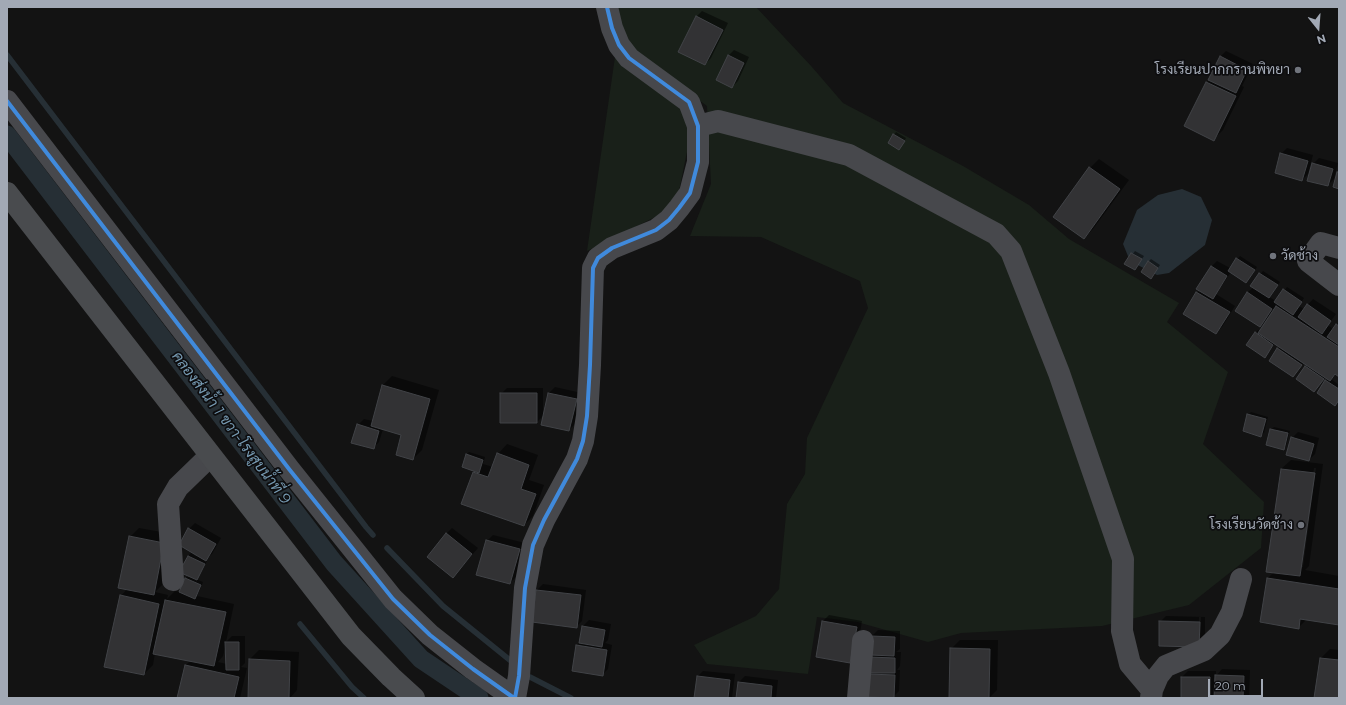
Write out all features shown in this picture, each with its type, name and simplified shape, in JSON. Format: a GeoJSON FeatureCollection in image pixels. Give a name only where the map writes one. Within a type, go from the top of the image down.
{"type":"FeatureCollection","features":[{"type":"Feature","properties":{"kind":"main road"},"geometry":{"type":"LineString","coordinates":[[7,193],[351,636],[414,698]]}},
{"type":"Feature","properties":{"kind":"street"},"geometry":{"type":"LineString","coordinates":[[7,101],[289,469],[393,599],[430,635],[473,669],[514,698],[519,676],[525,588],[533,545],[544,520],[577,459],[583,441],[589,372],[593,268],[598,258],[612,248],[656,230],[669,220],[690,193],[698,162],[698,126],[689,102],[629,58],[619,45],[612,28],[607,7]]}},
{"type":"Feature","properties":{"kind":"street"},"geometry":{"type":"LineString","coordinates":[[698,126],[718,121],[849,154],[996,234],[1011,251],[1059,373],[1123,559],[1122,631],[1130,664],[1151,694]]}},
{"type":"Feature","properties":{"kind":"street"},"geometry":{"type":"LineString","coordinates":[[1339,248],[1321,243],[1308,261],[1339,285]]}},
{"type":"Feature","properties":{"kind":"street"},"geometry":{"type":"LineString","coordinates":[[173,580],[168,504],[178,486],[210,456]]}},
{"type":"Feature","properties":{"kind":"street"},"geometry":{"type":"LineString","coordinates":[[1151,694],[1158,676],[1166,666],[1204,650],[1220,635],[1232,612],[1241,579]]}},
{"type":"Feature","properties":{"kind":"street"},"geometry":{"type":"LineString","coordinates":[[858,698],[863,641]]}},
{"type":"Feature","properties":{"kind":"shaded area"},"geometry":{"type":"Polygon","coordinates":[[[613,7],[756,7],[812,67],[843,103],[963,166],[1029,205],[1069,239],[1179,303],[1167,322],[1228,372],[1203,444],[1264,502],[1261,548],[1189,605],[1102,626],[961,633],[928,642],[857,622],[817,617],[808,674],[707,664],[694,645],[756,616],[779,589],[787,504],[805,474],[807,438],[868,308],[860,281],[761,237],[690,236],[711,184],[707,106],[632,51],[613,7]]]}},
{"type":"Feature","properties":{"kind":"shaded area"},"geometry":{"type":"Polygon","coordinates":[[[615,57],[681,106],[690,137],[679,191],[661,214],[587,251],[615,57]]]}},
{"type":"Feature","properties":{"kind":"shaded area"},"geometry":{"type":"Polygon","coordinates":[[[1182,189],[1201,197],[1212,220],[1205,245],[1169,273],[1157,275],[1130,261],[1123,244],[1137,210],[1158,195],[1182,189]]]}},
{"type":"Feature","properties":{"kind":"building"},"geometry":{"type":"Polygon","coordinates":[[[696,16],[723,30],[705,65],[678,52],[696,16]]]}},
{"type":"Feature","properties":{"kind":"building"},"geometry":{"type":"Polygon","coordinates":[[[728,55],[744,63],[732,88],[716,80],[728,55]]]}},
{"type":"Feature","properties":{"kind":"building"},"geometry":{"type":"Polygon","coordinates":[[[1220,56],[1247,70],[1236,93],[1208,80],[1220,56]]]}},
{"type":"Feature","properties":{"kind":"building"},"geometry":{"type":"Polygon","coordinates":[[[1206,82],[1236,96],[1214,141],[1184,126],[1206,82]]]}},
{"type":"Feature","properties":{"kind":"building"},"geometry":{"type":"Polygon","coordinates":[[[893,134],[905,141],[899,150],[888,143],[893,134]]]}},
{"type":"Feature","properties":{"kind":"building"},"geometry":{"type":"Polygon","coordinates":[[[1280,153],[1308,161],[1302,181],[1275,173],[1280,153]]]}},
{"type":"Feature","properties":{"kind":"building"},"geometry":{"type":"Polygon","coordinates":[[[1312,163],[1333,169],[1328,186],[1307,181],[1312,163]]]}},
{"type":"Feature","properties":{"kind":"building"},"geometry":{"type":"Polygon","coordinates":[[[1089,167],[1120,189],[1084,239],[1053,217],[1089,167]]]}},
{"type":"Feature","properties":{"kind":"building"},"geometry":{"type":"Polygon","coordinates":[[[1337,172],[1339,172],[1339,189],[1333,187],[1337,172]]]}},
{"type":"Feature","properties":{"kind":"building"},"geometry":{"type":"Polygon","coordinates":[[[1131,253],[1142,259],[1135,270],[1124,264],[1131,253]]]}},
{"type":"Feature","properties":{"kind":"building"},"geometry":{"type":"Polygon","coordinates":[[[1236,258],[1255,270],[1246,283],[1228,271],[1236,258]]]}},
{"type":"Feature","properties":{"kind":"building"},"geometry":{"type":"Polygon","coordinates":[[[1148,261],[1158,268],[1151,279],[1141,272],[1148,261]]]}},
{"type":"Feature","properties":{"kind":"building"},"geometry":{"type":"Polygon","coordinates":[[[1211,266],[1227,276],[1213,299],[1196,289],[1211,266]]]}},
{"type":"Feature","properties":{"kind":"building"},"geometry":{"type":"Polygon","coordinates":[[[1259,273],[1278,285],[1269,298],[1250,286],[1259,273]]]}},
{"type":"Feature","properties":{"kind":"building"},"geometry":{"type":"Polygon","coordinates":[[[1283,289],[1302,302],[1293,315],[1274,302],[1283,289]]]}},
{"type":"Feature","properties":{"kind":"building"},"geometry":{"type":"Polygon","coordinates":[[[1196,292],[1230,312],[1216,334],[1183,314],[1196,292]]]}},
{"type":"Feature","properties":{"kind":"building"},"geometry":{"type":"Polygon","coordinates":[[[1247,292],[1272,309],[1260,327],[1235,311],[1247,292]]]}},
{"type":"Feature","properties":{"kind":"building"},"geometry":{"type":"Polygon","coordinates":[[[1307,304],[1331,321],[1322,334],[1298,317],[1307,304]]]}},
{"type":"Feature","properties":{"kind":"building"},"geometry":{"type":"Polygon","coordinates":[[[1276,306],[1339,347],[1339,377],[1335,374],[1330,381],[1258,333],[1276,306]]]}},
{"type":"Feature","properties":{"kind":"building"},"geometry":{"type":"Polygon","coordinates":[[[1336,324],[1339,326],[1339,345],[1327,337],[1336,324]]]}},
{"type":"Feature","properties":{"kind":"building"},"geometry":{"type":"Polygon","coordinates":[[[1255,332],[1273,345],[1265,358],[1246,345],[1255,332]]]}},
{"type":"Feature","properties":{"kind":"building"},"geometry":{"type":"Polygon","coordinates":[[[1277,348],[1302,365],[1293,377],[1269,361],[1277,348]]]}},
{"type":"Feature","properties":{"kind":"building"},"geometry":{"type":"Polygon","coordinates":[[[1305,366],[1324,379],[1314,392],[1296,379],[1305,366]]]}},
{"type":"Feature","properties":{"kind":"building"},"geometry":{"type":"Polygon","coordinates":[[[1325,380],[1339,389],[1339,400],[1335,406],[1317,393],[1325,380]]]}},
{"type":"Feature","properties":{"kind":"building"},"geometry":{"type":"Polygon","coordinates":[[[382,385],[430,399],[413,460],[396,455],[401,435],[371,426],[382,385]]]}},
{"type":"Feature","properties":{"kind":"building"},"geometry":{"type":"Polygon","coordinates":[[[500,393],[537,393],[537,423],[500,423],[500,393]]]}},
{"type":"Feature","properties":{"kind":"building"},"geometry":{"type":"Polygon","coordinates":[[[548,393],[577,399],[569,431],[541,425],[548,393]]]}},
{"type":"Feature","properties":{"kind":"building"},"geometry":{"type":"Polygon","coordinates":[[[1247,414],[1266,419],[1261,437],[1243,431],[1247,414]]]}},
{"type":"Feature","properties":{"kind":"building"},"geometry":{"type":"Polygon","coordinates":[[[357,424],[379,431],[374,449],[351,443],[357,424]]]}},
{"type":"Feature","properties":{"kind":"building"},"geometry":{"type":"Polygon","coordinates":[[[1270,429],[1288,433],[1284,450],[1266,445],[1270,429]]]}},
{"type":"Feature","properties":{"kind":"building"},"geometry":{"type":"Polygon","coordinates":[[[1291,437],[1314,444],[1309,461],[1286,455],[1291,437]]]}},
{"type":"Feature","properties":{"kind":"building"},"geometry":{"type":"Polygon","coordinates":[[[497,453],[529,465],[521,489],[536,494],[524,526],[461,504],[473,472],[488,477],[497,453]]]}},
{"type":"Feature","properties":{"kind":"building"},"geometry":{"type":"Polygon","coordinates":[[[466,454],[483,460],[479,473],[462,467],[466,454]]]}},
{"type":"Feature","properties":{"kind":"building"},"geometry":{"type":"Polygon","coordinates":[[[1281,469],[1315,473],[1300,576],[1266,572],[1281,469]]]}},
{"type":"Feature","properties":{"kind":"building"},"geometry":{"type":"Polygon","coordinates":[[[188,528],[216,544],[206,561],[179,545],[188,528]]]}},
{"type":"Feature","properties":{"kind":"building"},"geometry":{"type":"Polygon","coordinates":[[[446,533],[472,554],[453,578],[427,557],[446,533]]]}},
{"type":"Feature","properties":{"kind":"building"},"geometry":{"type":"Polygon","coordinates":[[[129,536],[164,543],[154,595],[118,588],[129,536]]]}},
{"type":"Feature","properties":{"kind":"building"},"geometry":{"type":"Polygon","coordinates":[[[486,540],[520,549],[510,584],[476,575],[486,540]]]}},
{"type":"Feature","properties":{"kind":"building"},"geometry":{"type":"Polygon","coordinates":[[[188,556],[205,564],[197,580],[179,572],[188,556]]]}},
{"type":"Feature","properties":{"kind":"building"},"geometry":{"type":"Polygon","coordinates":[[[185,578],[201,585],[195,599],[179,592],[185,578]]]}},
{"type":"Feature","properties":{"kind":"building"},"geometry":{"type":"Polygon","coordinates":[[[1267,578],[1339,589],[1339,625],[1300,619],[1299,629],[1260,622],[1267,578]]]}},
{"type":"Feature","properties":{"kind":"building"},"geometry":{"type":"Polygon","coordinates":[[[536,590],[581,595],[577,628],[532,622],[536,590]]]}},
{"type":"Feature","properties":{"kind":"building"},"geometry":{"type":"Polygon","coordinates":[[[120,595],[159,604],[144,675],[104,667],[120,595]]]}},
{"type":"Feature","properties":{"kind":"building"},"geometry":{"type":"Polygon","coordinates":[[[165,600],[226,612],[214,666],[153,654],[165,600]]]}},
{"type":"Feature","properties":{"kind":"building"},"geometry":{"type":"Polygon","coordinates":[[[822,621],[857,627],[850,663],[816,657],[822,621]]]}},
{"type":"Feature","properties":{"kind":"building"},"geometry":{"type":"Polygon","coordinates":[[[1159,621],[1200,622],[1199,647],[1159,646],[1159,621]]]}},
{"type":"Feature","properties":{"kind":"building"},"geometry":{"type":"Polygon","coordinates":[[[582,626],[605,630],[602,647],[579,643],[582,626]]]}},
{"type":"Feature","properties":{"kind":"building"},"geometry":{"type":"Polygon","coordinates":[[[871,636],[895,637],[894,656],[870,655],[871,636]]]}},
{"type":"Feature","properties":{"kind":"building"},"geometry":{"type":"Polygon","coordinates":[[[225,642],[239,642],[239,670],[226,670],[225,642]]]}},
{"type":"Feature","properties":{"kind":"building"},"geometry":{"type":"Polygon","coordinates":[[[576,645],[607,650],[603,676],[572,671],[576,645]]]}},
{"type":"Feature","properties":{"kind":"building"},"geometry":{"type":"Polygon","coordinates":[[[950,648],[990,649],[989,698],[949,698],[950,648]]]}},
{"type":"Feature","properties":{"kind":"building"},"geometry":{"type":"Polygon","coordinates":[[[869,657],[895,658],[895,673],[868,673],[869,657]]]}},
{"type":"Feature","properties":{"kind":"building"},"geometry":{"type":"Polygon","coordinates":[[[1320,658],[1339,660],[1339,698],[1314,698],[1320,658]]]}},
{"type":"Feature","properties":{"kind":"building"},"geometry":{"type":"Polygon","coordinates":[[[249,659],[290,661],[289,698],[248,698],[249,659]]]}},
{"type":"Feature","properties":{"kind":"building"},"geometry":{"type":"Polygon","coordinates":[[[185,665],[239,677],[234,698],[177,698],[185,665]]]}},
{"type":"Feature","properties":{"kind":"building"},"geometry":{"type":"Polygon","coordinates":[[[868,674],[895,675],[894,698],[867,697],[868,674]]]}},
{"type":"Feature","properties":{"kind":"building"},"geometry":{"type":"Polygon","coordinates":[[[1215,675],[1244,676],[1243,698],[1214,698],[1215,675]]]}},
{"type":"Feature","properties":{"kind":"building"},"geometry":{"type":"Polygon","coordinates":[[[697,676],[730,680],[728,698],[694,698],[697,676]]]}},
{"type":"Feature","properties":{"kind":"building"},"geometry":{"type":"Polygon","coordinates":[[[1181,677],[1210,677],[1210,698],[1181,698],[1181,677]]]}},
{"type":"Feature","properties":{"kind":"building"},"geometry":{"type":"Polygon","coordinates":[[[738,682],[772,686],[771,698],[736,698],[738,682]]]}},
{"type":"Feature","properties":{"kind":"waterway"},"geometry":{"type":"LineString","coordinates":[[7,55],[373,535]]}},
{"type":"Feature","properties":{"kind":"waterway","name":"คลองส่งน้ำ 1 ขวา-โรงสูบน้ำที่ 9"},"geometry":{"type":"LineString","coordinates":[[7,135],[334,563],[421,659],[479,698]]}},
{"type":"Feature","properties":{"kind":"waterway"},"geometry":{"type":"LineString","coordinates":[[387,548],[443,606],[511,661]]}},
{"type":"Feature","properties":{"kind":"waterway"},"geometry":{"type":"LineString","coordinates":[[300,624],[352,687],[364,698]]}},
{"type":"Feature","properties":{"kind":"waterway"},"geometry":{"type":"LineString","coordinates":[[530,677],[571,698]]}},
{"type":"Feature","properties":{"kind":"cycle path"},"geometry":{"type":"LineString","coordinates":[[515,698],[519,676],[525,588],[533,545],[544,520],[577,459],[583,441],[587,416],[590,365],[593,268],[598,258],[612,248],[656,230],[669,220],[690,193],[698,162],[698,126],[689,102],[629,58],[619,45],[612,28],[607,7]]}},
{"type":"Feature","properties":{"kind":"cycle path"},"geometry":{"type":"LineString","coordinates":[[7,101],[289,469],[393,599],[430,635],[473,669],[514,698]]}},
{"type":"Feature","properties":{"kind":"place","name":"โรงเรียนปากกรานพิทยา"},"geometry":{"type":"Point","coordinates":[1298,70]}},
{"type":"Feature","properties":{"kind":"place","name":"วัดช้าง"},"geometry":{"type":"Point","coordinates":[1273,256]}},
{"type":"Feature","properties":{"kind":"place","name":"โรงเรียนวัดช้าง"},"geometry":{"type":"Point","coordinates":[1301,525]}}]}
